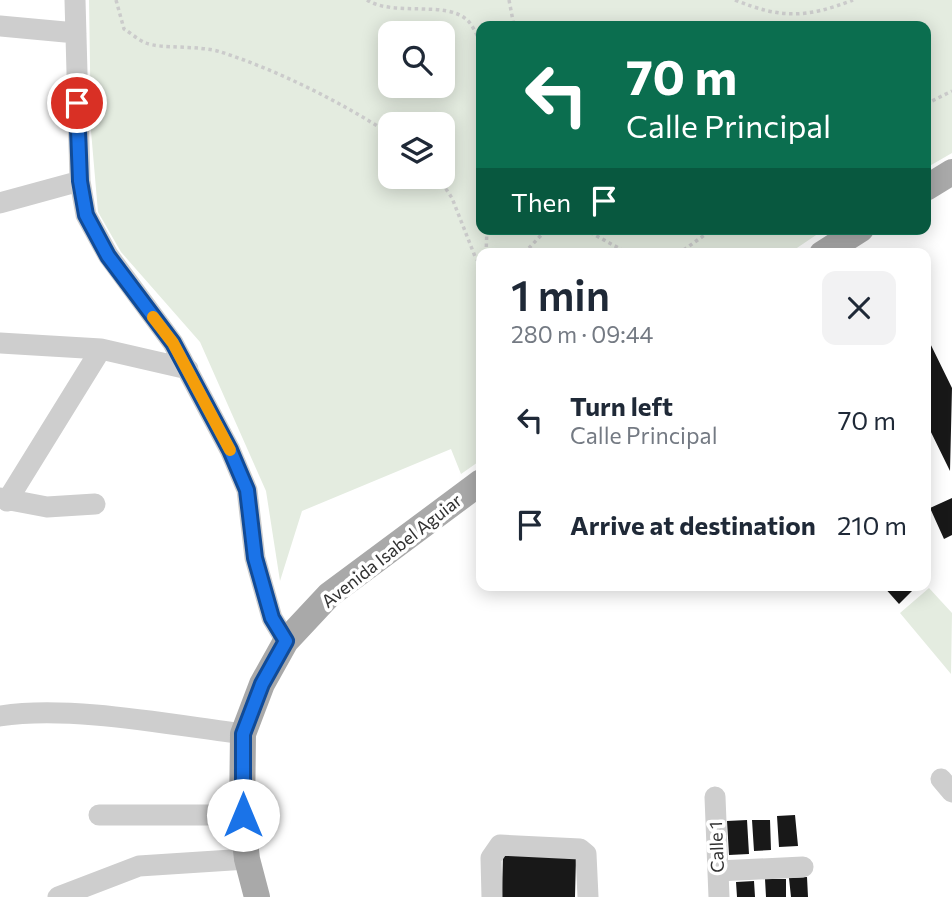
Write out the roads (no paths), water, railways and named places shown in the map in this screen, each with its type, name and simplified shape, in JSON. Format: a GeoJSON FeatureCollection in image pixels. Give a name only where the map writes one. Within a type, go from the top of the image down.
{"type":"FeatureCollection","features":[{"type":"Feature","properties":{"kind":"main road"},"geometry":{"type":"LineString","coordinates":[[931,185],[952,172]]}},
{"type":"Feature","properties":{"kind":"main road"},"geometry":{"type":"LineString","coordinates":[[831,248],[852,235]]}},
{"type":"Feature","properties":{"kind":"main road","name":"Avenida Isabel Aguiar"},"geometry":{"type":"LineString","coordinates":[[257,897],[247,859],[243,815],[243,734],[262,684],[286,641],[329,595],[476,486]]}},
{"type":"Feature","properties":{"kind":"street"},"geometry":{"type":"LineString","coordinates":[[75,0],[80,181],[86,215],[108,256],[173,343],[247,490],[255,558],[272,618],[286,641]]}},
{"type":"Feature","properties":{"kind":"street"},"geometry":{"type":"LineString","coordinates":[[0,26],[76,33]]}},
{"type":"Feature","properties":{"kind":"street"},"geometry":{"type":"LineString","coordinates":[[0,203],[80,181]]}},
{"type":"Feature","properties":{"kind":"street"},"geometry":{"type":"LineString","coordinates":[[0,343],[102,349],[188,369]]}},
{"type":"Feature","properties":{"kind":"street"},"geometry":{"type":"LineString","coordinates":[[95,504],[47,507],[3,500],[102,349]]}},
{"type":"Feature","properties":{"kind":"street"},"geometry":{"type":"LineString","coordinates":[[0,716],[19,713],[73,715],[243,734]]}},
{"type":"Feature","properties":{"kind":"street","name":"Calle 1"},"geometry":{"type":"LineString","coordinates":[[715,797],[719,897]]}},
{"type":"Feature","properties":{"kind":"street"},"geometry":{"type":"LineString","coordinates":[[99,815],[243,815]]}},
{"type":"Feature","properties":{"kind":"street"},"geometry":{"type":"LineString","coordinates":[[492,897],[491,858],[500,845],[580,849],[586,854],[588,897]]}},
{"type":"Feature","properties":{"kind":"street"},"geometry":{"type":"LineString","coordinates":[[58,897],[139,866],[247,859]]}},
{"type":"Feature","properties":{"kind":"street"},"geometry":{"type":"LineString","coordinates":[[718,871],[803,867]]}}]}
